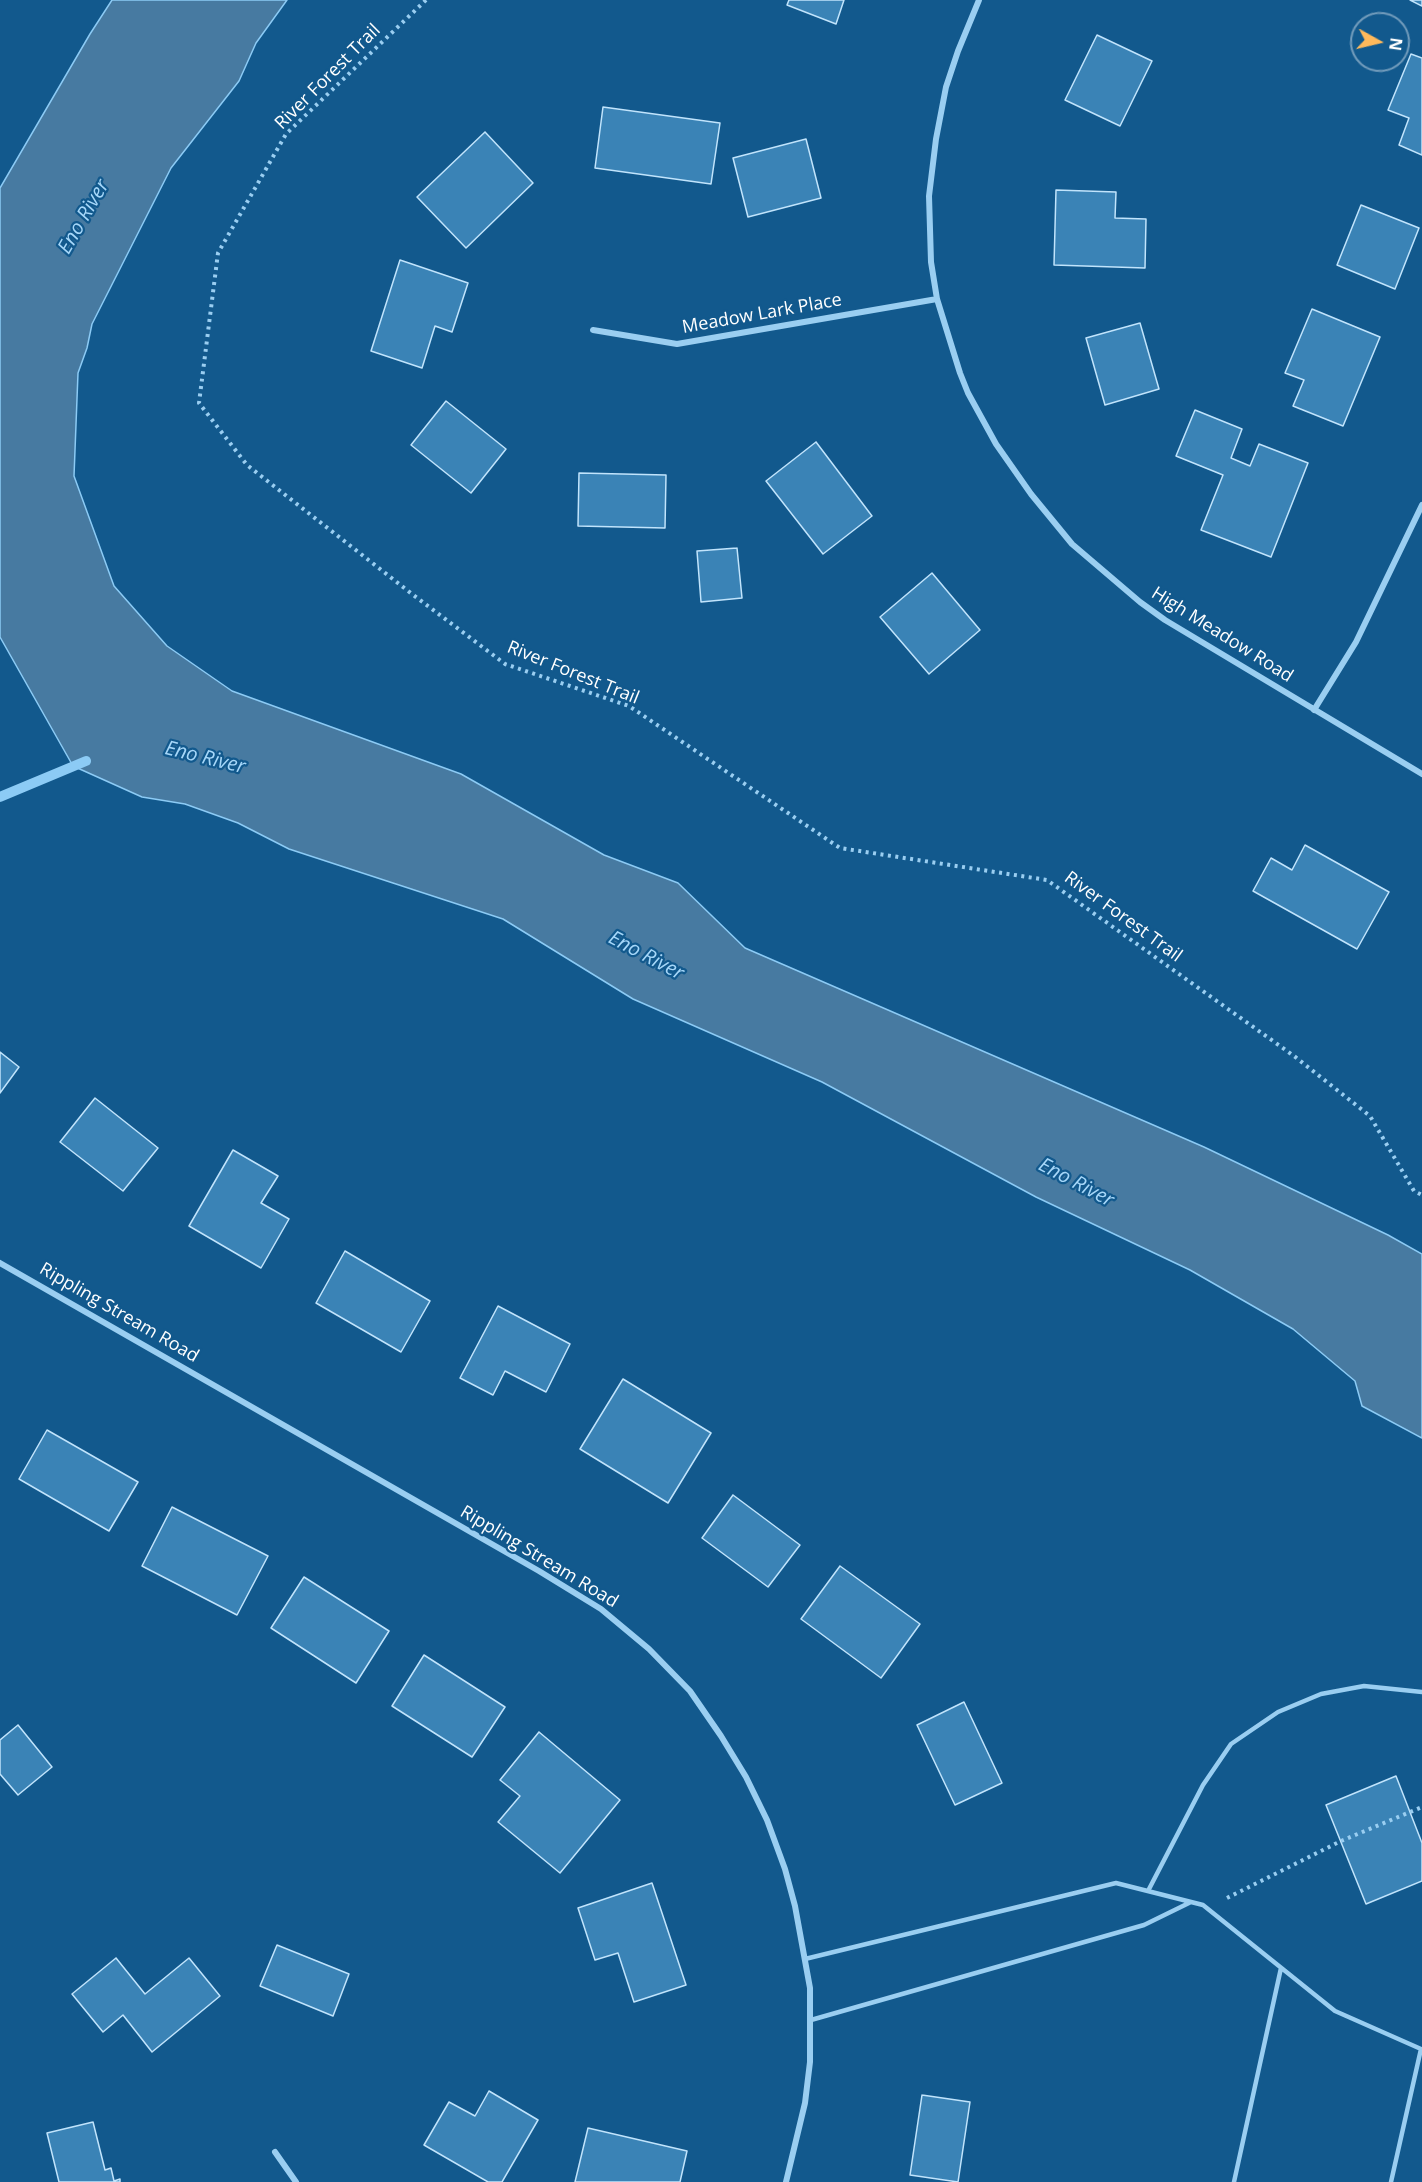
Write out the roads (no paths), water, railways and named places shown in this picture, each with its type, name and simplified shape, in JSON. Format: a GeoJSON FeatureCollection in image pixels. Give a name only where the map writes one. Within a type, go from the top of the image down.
{"type":"FeatureCollection","features":[{"type":"Feature","properties":{"kind":"street","name":"High Meadow Road"},"geometry":{"type":"LineString","coordinates":[[979,0],[946,87],[936,139],[929,196],[931,262],[937,299],[960,373],[996,444],[1031,494],[1072,544],[1132,596],[1165,620],[1422,774]]}},
{"type":"Feature","properties":{"kind":"street","name":"Meadow Lark Place"},"geometry":{"type":"LineString","coordinates":[[593,330],[677,344],[937,299]]}},
{"type":"Feature","properties":{"kind":"street"},"geometry":{"type":"LineString","coordinates":[[1314,710],[1356,642],[1422,505]]}},
{"type":"Feature","properties":{"kind":"street","name":"Rippling Stream Road"},"geometry":{"type":"LineString","coordinates":[[0,1263],[539,1570],[601,1609],[649,1648],[690,1691],[722,1736],[746,1777],[767,1820],[786,1869],[795,1906],[810,1988],[810,2062],[805,2103],[786,2182]]}},
{"type":"Feature","properties":{"kind":"street"},"geometry":{"type":"LineString","coordinates":[[275,2152],[296,2182]]}},
{"type":"Feature","properties":{"kind":"lane"},"geometry":{"type":"LineString","coordinates":[[1148,1891],[1203,1785],[1231,1744],[1278,1712],[1321,1694],[1364,1686],[1422,1692]]}},
{"type":"Feature","properties":{"kind":"lane"},"geometry":{"type":"LineString","coordinates":[[805,1959],[1116,1883],[1203,1905],[1335,2011],[1421,2049],[1391,2182]]}},
{"type":"Feature","properties":{"kind":"lane"},"geometry":{"type":"LineString","coordinates":[[811,2020],[1144,1925],[1191,1902]]}},
{"type":"Feature","properties":{"kind":"lane"},"geometry":{"type":"LineString","coordinates":[[1234,2182],[1281,1968]]}},
{"type":"Feature","properties":{"kind":"water","name":"Eno River"},"geometry":{"type":"Polygon","coordinates":[[[112,0],[287,0],[256,43],[239,81],[171,168],[92,324],[78,373],[74,476],[114,586],[167,646],[232,691],[461,774],[604,855],[678,883],[745,948],[1204,1147],[1388,1235],[1422,1254],[1422,1438],[1362,1406],[1355,1381],[1293,1329],[1190,1270],[1036,1197],[822,1082],[633,999],[503,919],[289,849],[238,823],[185,804],[142,797],[73,766],[0,637],[0,188],[112,0]]]}},
{"type":"Feature","properties":{"kind":"waterway"},"geometry":{"type":"LineString","coordinates":[[0,797],[86,761]]}}]}
